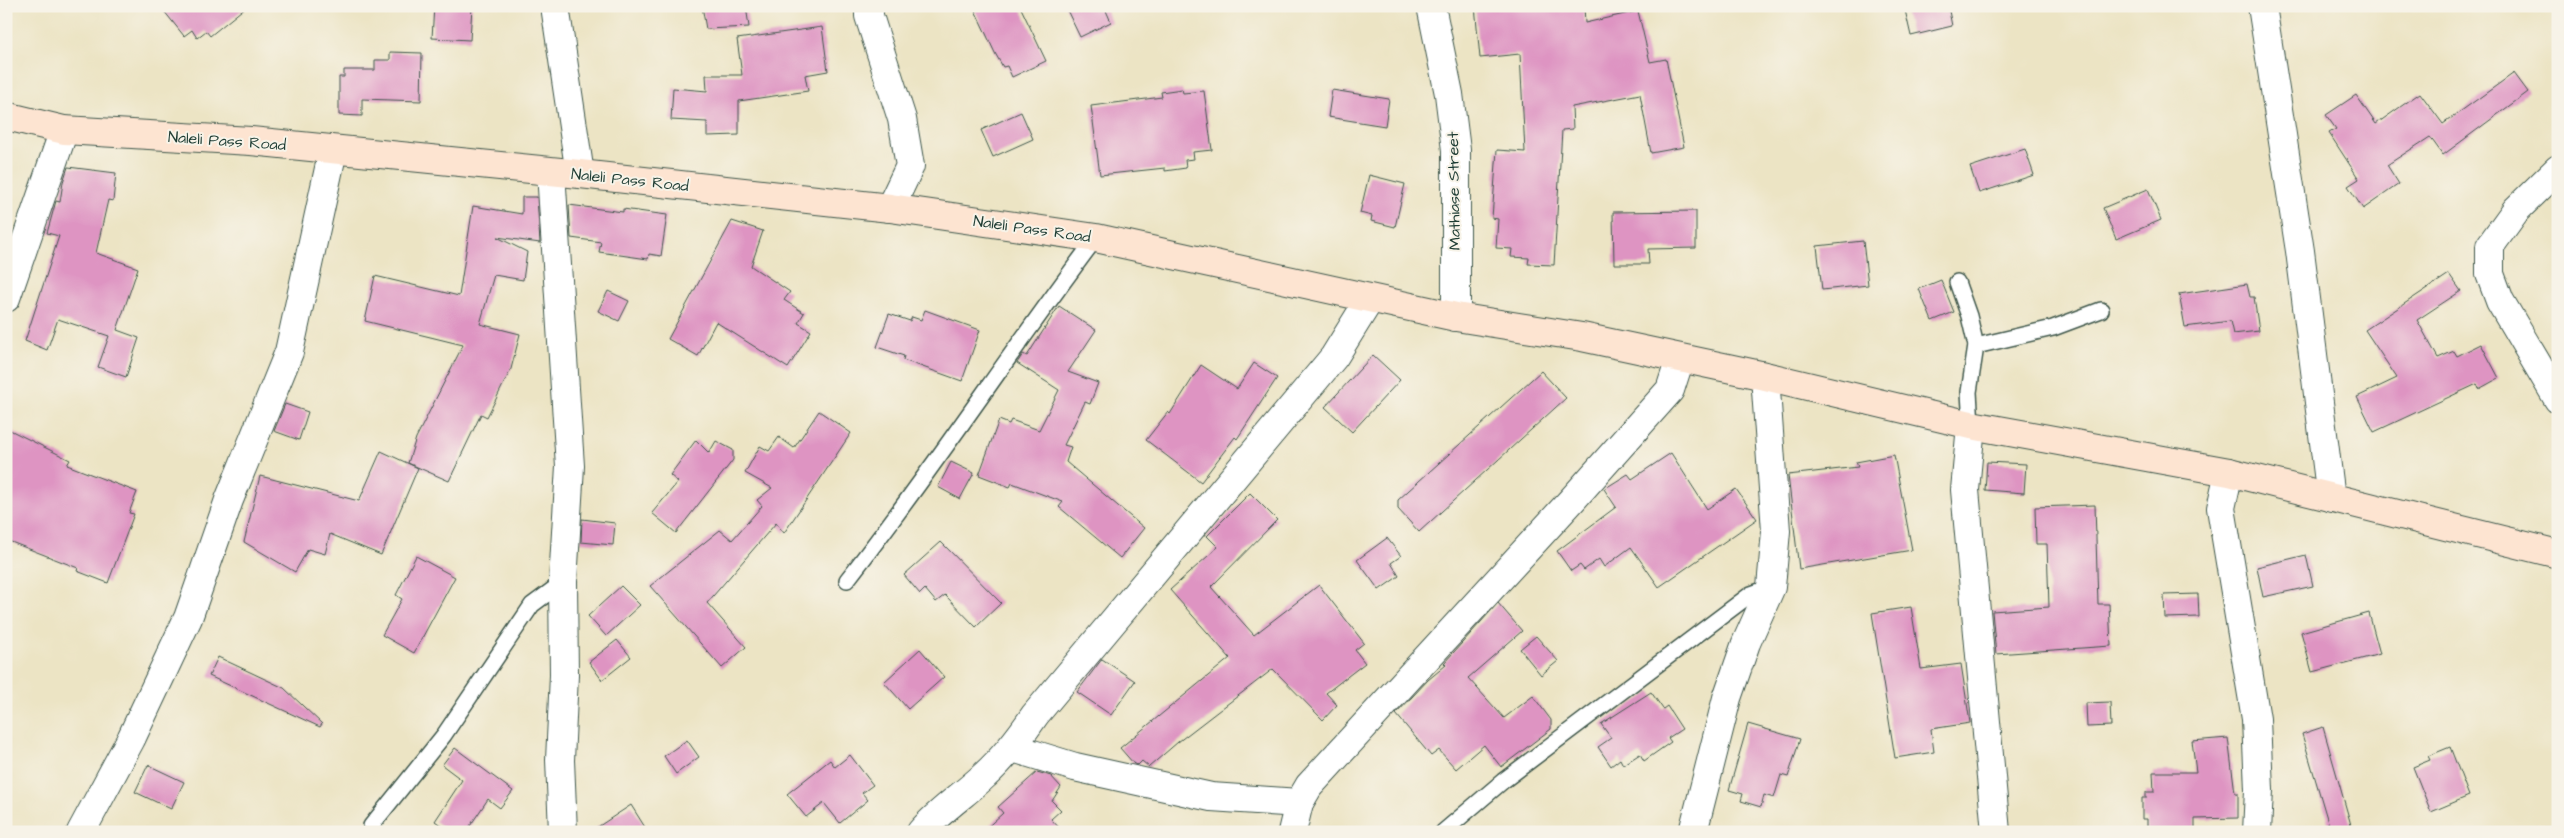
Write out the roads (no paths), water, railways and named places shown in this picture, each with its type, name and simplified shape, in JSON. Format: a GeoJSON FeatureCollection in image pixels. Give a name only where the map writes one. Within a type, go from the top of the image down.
{"type":"FeatureCollection","features":[{"type":"Feature","properties":{"kind":"main road","name":"Naleli Pass Road"},"geometry":{"type":"LineString","coordinates":[[6,116],[64,130],[251,141],[580,174],[890,208],[1096,238],[1456,317],[1582,337],[1764,376],[1971,425],[2229,472],[2558,554]]}},
{"type":"Feature","properties":{"kind":"street"},"geometry":{"type":"LineString","coordinates":[[555,6],[580,174]]}},
{"type":"Feature","properties":{"kind":"street"},"geometry":{"type":"LineString","coordinates":[[869,6],[869,16],[902,119],[910,166],[890,208]]}},
{"type":"Feature","properties":{"kind":"street","name":"Mathiase Street"},"geometry":{"type":"LineString","coordinates":[[1431,6],[1449,94],[1456,150],[1456,317]]}},
{"type":"Feature","properties":{"kind":"street"},"geometry":{"type":"LineString","coordinates":[[2262,6],[2300,251],[2331,498]]}},
{"type":"Feature","properties":{"kind":"street"},"geometry":{"type":"LineString","coordinates":[[6,298],[64,130]]}},
{"type":"Feature","properties":{"kind":"street"},"geometry":{"type":"LineString","coordinates":[[81,832],[131,739],[188,618],[228,500],[290,352],[333,150]]}},
{"type":"Feature","properties":{"kind":"street"},"geometry":{"type":"LineString","coordinates":[[2558,169],[2516,210],[2490,246],[2490,274],[2500,301],[2558,399]]}},
{"type":"Feature","properties":{"kind":"street"},"geometry":{"type":"LineString","coordinates":[[551,172],[570,466],[563,582],[564,675],[560,760],[563,832]]}},
{"type":"Feature","properties":{"kind":"street"},"geometry":{"type":"LineString","coordinates":[[921,832],[935,816],[984,776],[1013,748],[1035,715],[1334,357],[1370,299]]}},
{"type":"Feature","properties":{"kind":"street"},"geometry":{"type":"LineString","coordinates":[[1292,832],[1299,803],[1309,786],[1572,500],[1670,390],[1680,359]]}},
{"type":"Feature","properties":{"kind":"street"},"geometry":{"type":"LineString","coordinates":[[1693,832],[1728,698],[1746,643],[1771,587],[1776,531],[1764,376]]}},
{"type":"Feature","properties":{"kind":"street"},"geometry":{"type":"LineString","coordinates":[[1971,425],[1965,490],[1996,832]]}},
{"type":"Feature","properties":{"kind":"street"},"geometry":{"type":"LineString","coordinates":[[2229,472],[2221,508],[2256,719],[2259,790],[2257,832]]}},
{"type":"Feature","properties":{"kind":"street"},"geometry":{"type":"LineString","coordinates":[[1013,748],[1075,767],[1211,797],[1299,803]]}},
{"type":"Feature","properties":{"kind":"lane"},"geometry":{"type":"LineString","coordinates":[[847,580],[889,526],[1046,304],[1096,238]]}},
{"type":"Feature","properties":{"kind":"lane"},"geometry":{"type":"LineString","coordinates":[[1957,282],[1969,316],[1976,346],[1969,392],[1971,425]]}},
{"type":"Feature","properties":{"kind":"lane"},"geometry":{"type":"LineString","coordinates":[[1976,346],[2054,328],[2101,310]]}},
{"type":"Feature","properties":{"kind":"lane"},"geometry":{"type":"LineString","coordinates":[[371,826],[444,734],[532,605],[563,582]]}},
{"type":"Feature","properties":{"kind":"lane"},"geometry":{"type":"LineString","coordinates":[[1442,832],[1503,781],[1744,600],[1771,587]]}}]}
